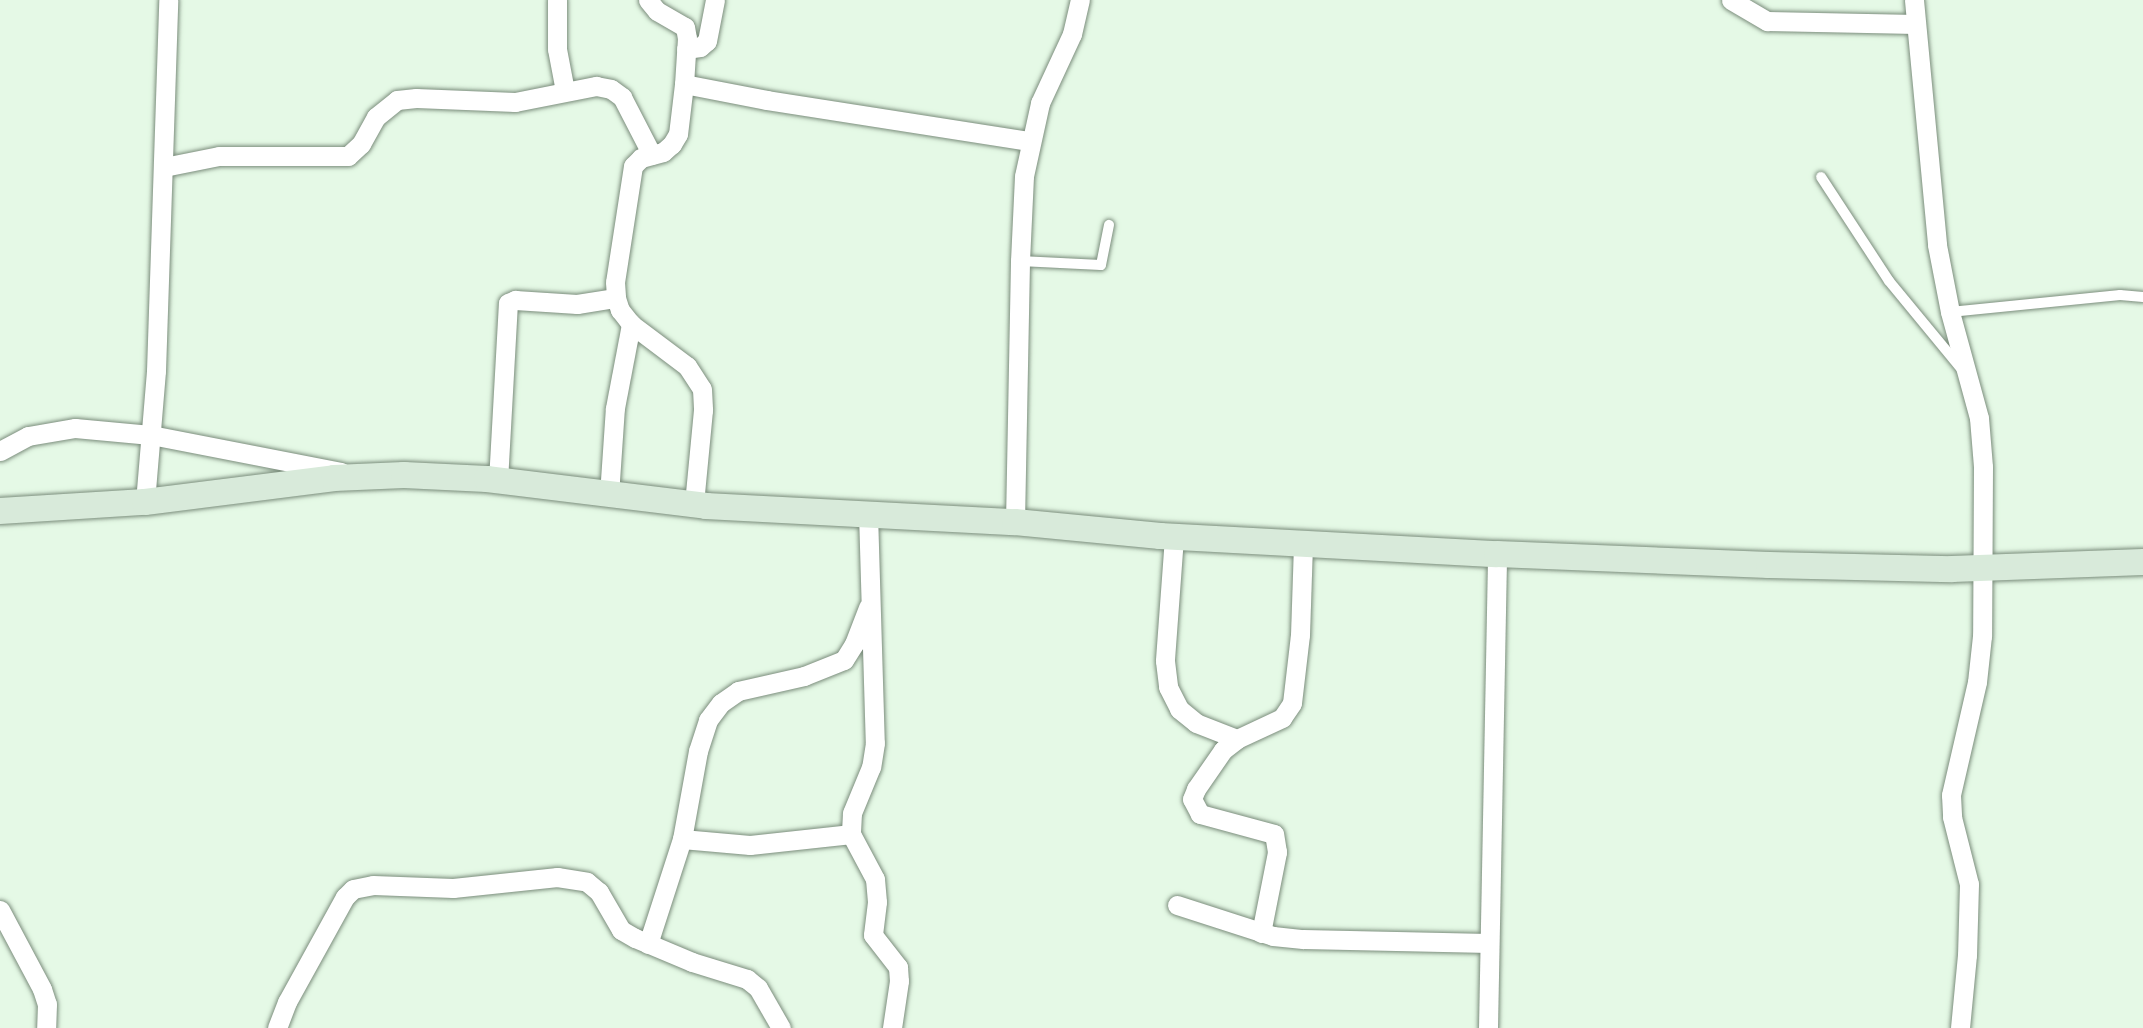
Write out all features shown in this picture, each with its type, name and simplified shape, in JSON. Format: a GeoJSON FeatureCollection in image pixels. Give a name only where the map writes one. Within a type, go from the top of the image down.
{"type":"FeatureCollection","features":[{"type":"Feature","properties":{"kind":"street"},"geometry":{"type":"LineString","coordinates":[[145,502],[151,435],[164,167],[168,0]]}},
{"type":"Feature","properties":{"kind":"street"},"geometry":{"type":"LineString","coordinates":[[557,0],[557,49],[565,91]]}},
{"type":"Feature","properties":{"kind":"street"},"geometry":{"type":"LineString","coordinates":[[648,0],[657,10],[685,27],[684,84],[678,134],[663,152],[641,158],[633,166],[629,178],[615,282],[616,298],[620,310],[631,324],[687,366],[702,389],[703,411],[694,504]]}},
{"type":"Feature","properties":{"kind":"street"},"geometry":{"type":"LineString","coordinates":[[686,49],[700,47],[707,41],[715,0]]}},
{"type":"Feature","properties":{"kind":"street"},"geometry":{"type":"LineString","coordinates":[[1015,522],[1024,176],[1040,103],[1072,34],[1080,0]]}},
{"type":"Feature","properties":{"kind":"street"},"geometry":{"type":"LineString","coordinates":[[1731,0],[1768,21],[1916,24]]}},
{"type":"Feature","properties":{"kind":"street"},"geometry":{"type":"LineString","coordinates":[[1914,0],[1937,245],[1950,312],[1979,418],[1984,568],[1982,636],[1977,682],[1951,795],[1952,817],[1969,884],[1967,955],[1960,1028]]}},
{"type":"Feature","properties":{"kind":"street"},"geometry":{"type":"LineString","coordinates":[[684,84],[1030,141]]}},
{"type":"Feature","properties":{"kind":"street"},"geometry":{"type":"LineString","coordinates":[[164,167],[219,156],[348,156],[362,144],[376,117],[397,100],[416,98],[514,102],[596,86],[611,89],[630,108],[652,155]]}},
{"type":"Feature","properties":{"kind":"street"},"geometry":{"type":"LineString","coordinates":[[498,481],[508,303],[515,299],[577,304],[616,298]]}},
{"type":"Feature","properties":{"kind":"street"},"geometry":{"type":"LineString","coordinates":[[609,495],[615,408],[631,324]]}},
{"type":"Feature","properties":{"kind":"street"},"geometry":{"type":"LineString","coordinates":[[0,451],[28,436],[61,429],[151,435],[366,477]]}},
{"type":"Feature","properties":{"kind":"street"},"geometry":{"type":"LineString","coordinates":[[0,511],[145,502],[404,475],[498,481],[694,504],[1015,522],[1174,537],[1303,544],[1769,565],[1984,568],[2140,565]]}},
{"type":"Feature","properties":{"kind":"street"},"geometry":{"type":"LineString","coordinates":[[868,513],[875,743],[871,767],[852,813],[851,834],[875,879],[877,902],[873,934],[898,967],[900,981],[892,1028]]}},
{"type":"Feature","properties":{"kind":"street"},"geometry":{"type":"LineString","coordinates":[[1174,537],[1165,661],[1168,687],[1179,709],[1196,723],[1237,739]]}},
{"type":"Feature","properties":{"kind":"street"},"geometry":{"type":"LineString","coordinates":[[1261,933],[1278,852],[1274,834],[1200,814],[1192,799],[1211,764],[1237,739],[1282,718],[1292,704],[1300,635],[1303,544]]}},
{"type":"Feature","properties":{"kind":"street"},"geometry":{"type":"LineString","coordinates":[[1488,1028],[1497,554]]}},
{"type":"Feature","properties":{"kind":"street"},"geometry":{"type":"LineString","coordinates":[[648,944],[682,839],[698,751],[708,720],[721,703],[738,691],[804,676],[844,660],[854,644],[872,597]]}},
{"type":"Feature","properties":{"kind":"street"},"geometry":{"type":"LineString","coordinates":[[682,839],[750,845],[851,834]]}},
{"type":"Feature","properties":{"kind":"street"},"geometry":{"type":"LineString","coordinates":[[277,1028],[281,1013],[345,897],[362,887],[453,888],[573,878],[587,882],[599,892],[621,930],[692,962],[747,979],[758,988],[781,1028]]}},
{"type":"Feature","properties":{"kind":"street"},"geometry":{"type":"LineString","coordinates":[[1177,905],[1261,933],[1303,939],[1489,943]]}},
{"type":"Feature","properties":{"kind":"street"},"geometry":{"type":"LineString","coordinates":[[0,910],[42,989],[47,1004],[46,1028]]}},
{"type":"Feature","properties":{"kind":"lane"},"geometry":{"type":"LineString","coordinates":[[1821,177],[1889,281],[1947,354],[1969,374]]}},
{"type":"Feature","properties":{"kind":"lane"},"geometry":{"type":"LineString","coordinates":[[1020,261],[1101,265],[1109,225]]}},
{"type":"Feature","properties":{"kind":"lane"},"geometry":{"type":"LineString","coordinates":[[1950,312],[2120,295],[2143,297]]}}]}
